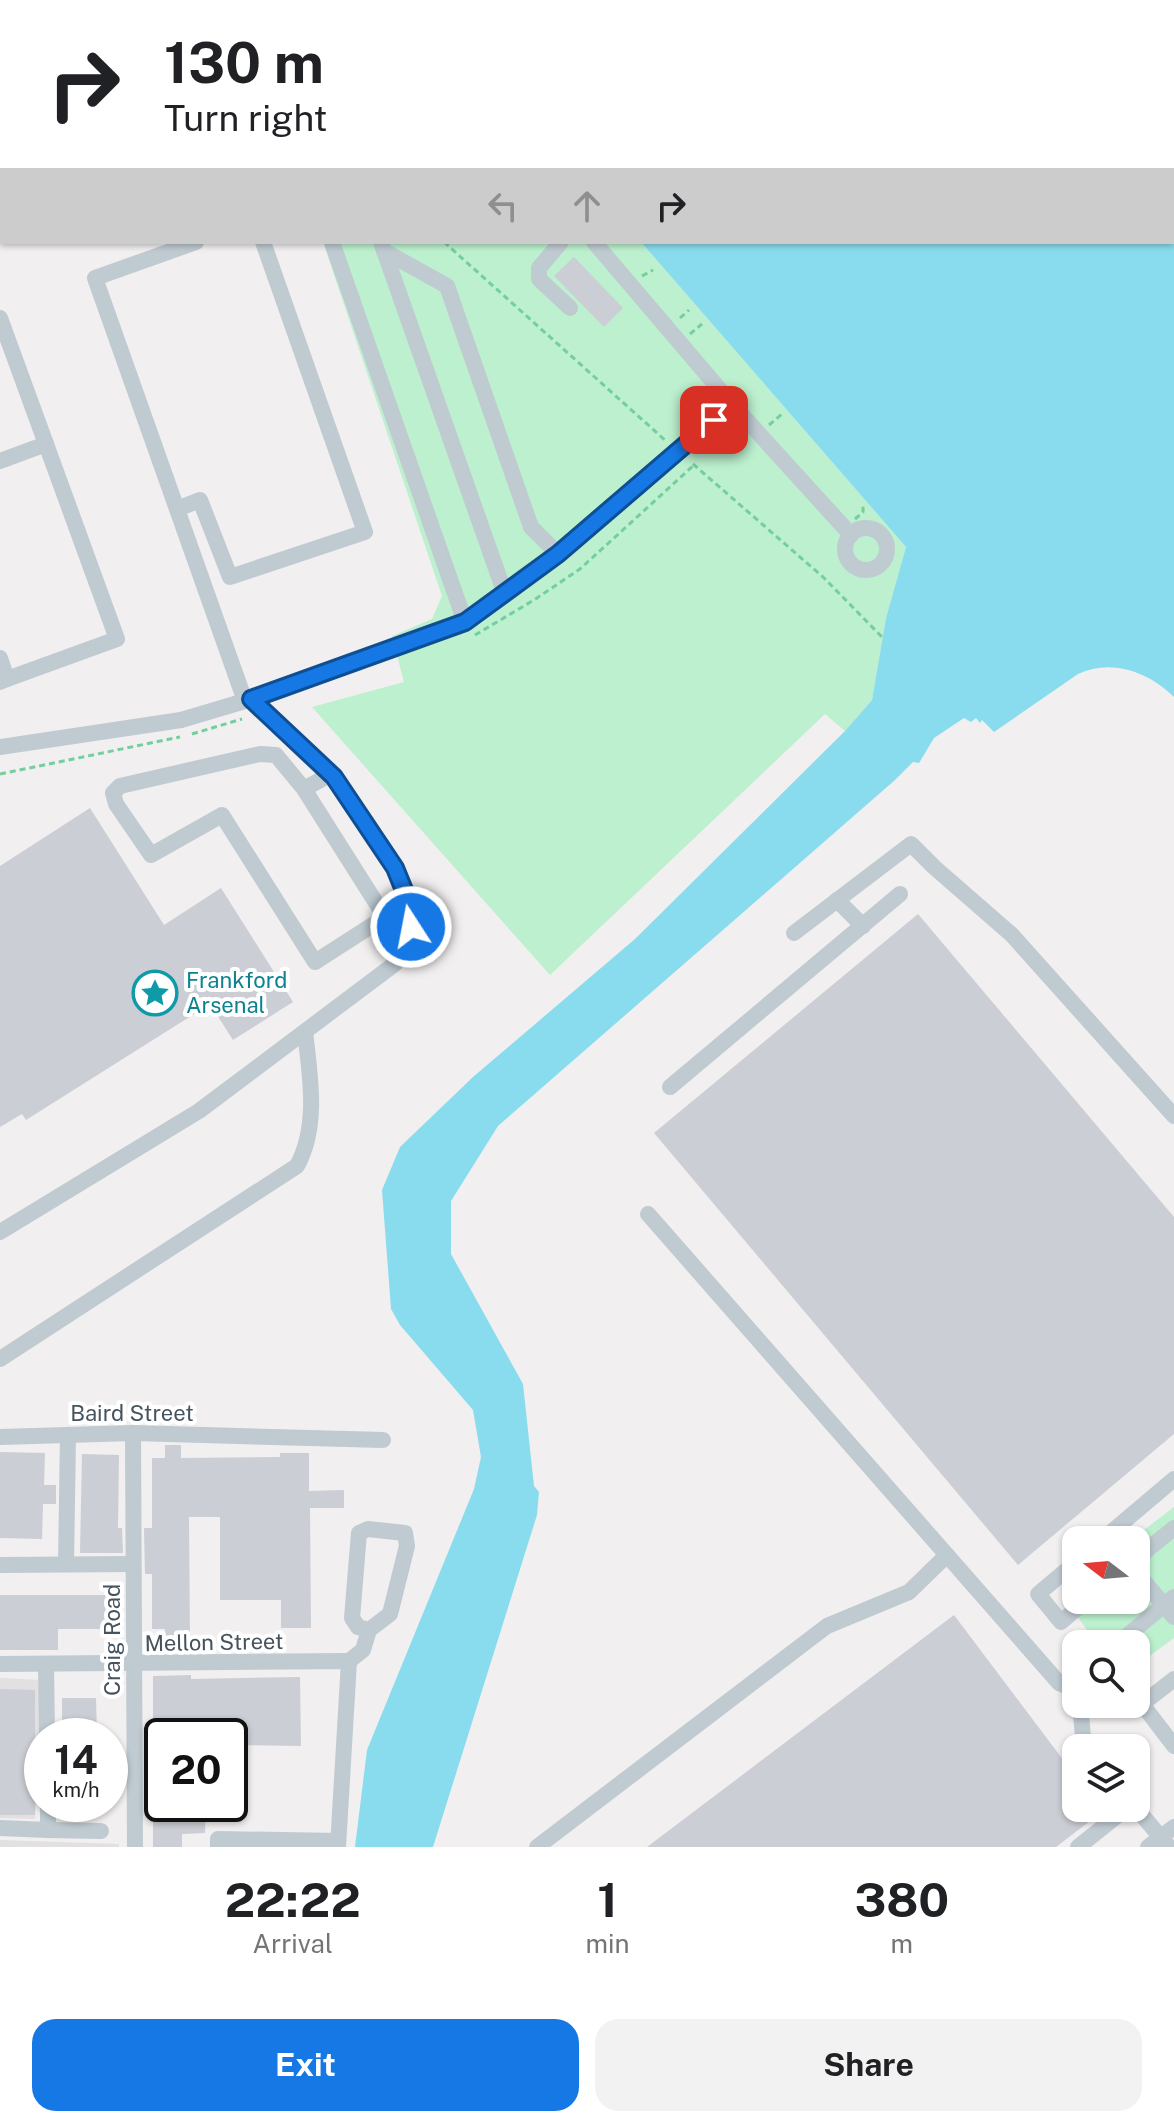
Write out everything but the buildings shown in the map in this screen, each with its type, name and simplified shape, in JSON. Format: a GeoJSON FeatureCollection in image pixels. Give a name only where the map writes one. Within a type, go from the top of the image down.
{"type":"FeatureCollection","features":[{"type":"Feature","properties":{"kind":"street"},"geometry":{"type":"LineString","coordinates":[[0,1232],[199,1111],[396,963],[411,927],[406,895],[395,868],[331,774],[248,700],[95,278],[190,244]]}},
{"type":"Feature","properties":{"kind":"street"},"geometry":{"type":"LineString","coordinates":[[177,509],[200,500],[230,577],[365,532],[264,244]]}},
{"type":"Feature","properties":{"kind":"street"},"geometry":{"type":"LineString","coordinates":[[334,244],[465,622]]}},
{"type":"Feature","properties":{"kind":"street"},"geometry":{"type":"LineString","coordinates":[[559,244],[539,268],[539,279],[570,308]]}},
{"type":"Feature","properties":{"kind":"street"},"geometry":{"type":"LineString","coordinates":[[596,244],[732,404],[851,535]]}},
{"type":"Feature","properties":{"kind":"street"},"geometry":{"type":"LineString","coordinates":[[383,247],[505,594]]}},
{"type":"Feature","properties":{"kind":"street"},"geometry":{"type":"LineString","coordinates":[[383,247],[447,286],[531,527],[558,554]]}},
{"type":"Feature","properties":{"kind":"street"},"geometry":{"type":"LineString","coordinates":[[0,318],[117,639],[3,680],[0,658]]}},
{"type":"Feature","properties":{"kind":"street"},"geometry":{"type":"LineString","coordinates":[[0,747],[181,720],[248,700],[465,622],[558,554],[732,404]]}},
{"type":"Feature","properties":{"kind":"street"},"geometry":{"type":"LineString","coordinates":[[0,461],[46,444]]}},
{"type":"Feature","properties":{"kind":"street"},"geometry":{"type":"LineString","coordinates":[[260,754],[276,755],[304,789],[385,917],[315,962],[222,815],[151,855],[116,804],[113,793],[120,786],[260,754]]}},
{"type":"Feature","properties":{"kind":"street"},"geometry":{"type":"LineString","coordinates":[[304,789],[331,774]]}},
{"type":"Feature","properties":{"kind":"street"},"geometry":{"type":"LineString","coordinates":[[794,933],[911,844],[1012,935],[1174,1116]]}},
{"type":"Feature","properties":{"kind":"street"},"geometry":{"type":"LineString","coordinates":[[670,1087],[900,894]]}},
{"type":"Feature","properties":{"kind":"street"},"geometry":{"type":"LineString","coordinates":[[837,900],[863,926]]}},
{"type":"Feature","properties":{"kind":"street"},"geometry":{"type":"LineString","coordinates":[[0,1359],[297,1166],[307,1147],[311,1112],[305,1032]]}},
{"type":"Feature","properties":{"kind":"street"},"geometry":{"type":"LineString","coordinates":[[648,1214],[1062,1684]]}},
{"type":"Feature","properties":{"kind":"street","name":"Baird Street"},"geometry":{"type":"LineString","coordinates":[[0,1437],[133,1433],[383,1440]]}},
{"type":"Feature","properties":{"kind":"street","name":"Craig Road"},"geometry":{"type":"LineString","coordinates":[[133,1433],[135,1847]]}},
{"type":"Feature","properties":{"kind":"street"},"geometry":{"type":"LineString","coordinates":[[66,1564],[68,1435]]}},
{"type":"Feature","properties":{"kind":"street"},"geometry":{"type":"LineString","coordinates":[[1120,1526],[1174,1479]]}},
{"type":"Feature","properties":{"kind":"street"},"geometry":{"type":"LineString","coordinates":[[1150,1548],[1174,1528]]}},
{"type":"Feature","properties":{"kind":"street"},"geometry":{"type":"LineString","coordinates":[[218,1847],[218,1839],[255,1843],[338,1844],[340,1662],[363,1650],[369,1630],[390,1614],[407,1546],[405,1533],[368,1529],[359,1533],[352,1618],[358,1627],[369,1630]]}},
{"type":"Feature","properties":{"kind":"street"},"geometry":{"type":"LineString","coordinates":[[537,1847],[827,1626],[909,1592],[947,1555]]}},
{"type":"Feature","properties":{"kind":"street"},"geometry":{"type":"LineString","coordinates":[[0,1565],[133,1564]]}},
{"type":"Feature","properties":{"kind":"street"},"geometry":{"type":"LineString","coordinates":[[1062,1574],[1038,1594],[1061,1622],[1070,1614]]}},
{"type":"Feature","properties":{"kind":"street"},"geometry":{"type":"LineString","coordinates":[[1137,1630],[1171,1607],[1150,1586]]}},
{"type":"Feature","properties":{"kind":"street","name":"Mellon Street"},"geometry":{"type":"LineString","coordinates":[[0,1664],[340,1662]]}},
{"type":"Feature","properties":{"kind":"street"},"geometry":{"type":"LineString","coordinates":[[46,1664],[47,1718]]}},
{"type":"Feature","properties":{"kind":"street"},"geometry":{"type":"LineString","coordinates":[[1174,1679],[1142,1704],[1174,1746]]}},
{"type":"Feature","properties":{"kind":"street"},"geometry":{"type":"LineString","coordinates":[[48,1822],[48,1830]]}},
{"type":"Feature","properties":{"kind":"street"},"geometry":{"type":"LineString","coordinates":[[1078,1847],[1109,1822]]}},
{"type":"Feature","properties":{"kind":"street"},"geometry":{"type":"LineString","coordinates":[[1148,1822],[1163,1840]]}},
{"type":"Feature","properties":{"kind":"street"},"geometry":{"type":"LineString","coordinates":[[0,1828],[101,1831]]}},
{"type":"Feature","properties":{"kind":"path"},"geometry":{"type":"LineString","coordinates":[[446,244],[670,444]]}},
{"type":"Feature","properties":{"kind":"path"},"geometry":{"type":"LineString","coordinates":[[685,458],[831,584],[882,637]]}},
{"type":"Feature","properties":{"kind":"path"},"geometry":{"type":"LineString","coordinates":[[0,774],[211,730],[238,721]]}},
{"type":"Feature","properties":{"kind":"shaded area"},"geometry":{"type":"Polygon","coordinates":[[[0,1678],[42,1680],[40,1718],[24,1718],[24,1819],[0,1818],[0,1678]]]}},
{"type":"Feature","properties":{"kind":"shaded area"},"geometry":{"type":"Polygon","coordinates":[[[0,1840],[119,1844],[119,1847],[0,1847],[0,1840]]]}},
{"type":"Feature","properties":{"kind":"green space"},"geometry":{"type":"Polygon","coordinates":[[[324,244],[643,244],[906,547],[886,618],[872,700],[845,731],[825,714],[550,975],[312,707],[404,682],[392,636],[432,619],[442,596],[324,244]]]}},
{"type":"Feature","properties":{"kind":"green space"},"geometry":{"type":"Polygon","coordinates":[[[1174,1507],[1174,1638],[1150,1656],[1150,1630],[1087,1630],[1076,1614],[1150,1614],[1149,1526],[1174,1507]]]}},
{"type":"Feature","properties":{"kind":"water"},"geometry":{"type":"Polygon","coordinates":[[[643,244],[1174,244],[1174,697],[1153,681],[1129,670],[1091,669],[1078,674],[994,732],[982,720],[980,723],[976,718],[971,722],[964,718],[934,738],[919,763],[913,762],[498,1126],[451,1201],[451,1254],[523,1384],[534,1486],[539,1492],[537,1515],[433,1847],[355,1847],[367,1750],[474,1489],[481,1457],[473,1410],[400,1325],[391,1309],[382,1190],[400,1147],[473,1077],[635,939],[845,731],[872,700],[886,618],[906,547],[643,244]]]}},
{"type":"Feature","properties":{"kind":"place","name":"Frankford Arsenal"},"geometry":{"type":"Point","coordinates":[155,993]}},
{"type":"Feature","properties":{"kind":"route"},"geometry":{"type":"LineString","coordinates":[[411,927],[406,895],[395,868],[334,777],[251,699],[465,622],[558,554],[714,420]]}}]}
